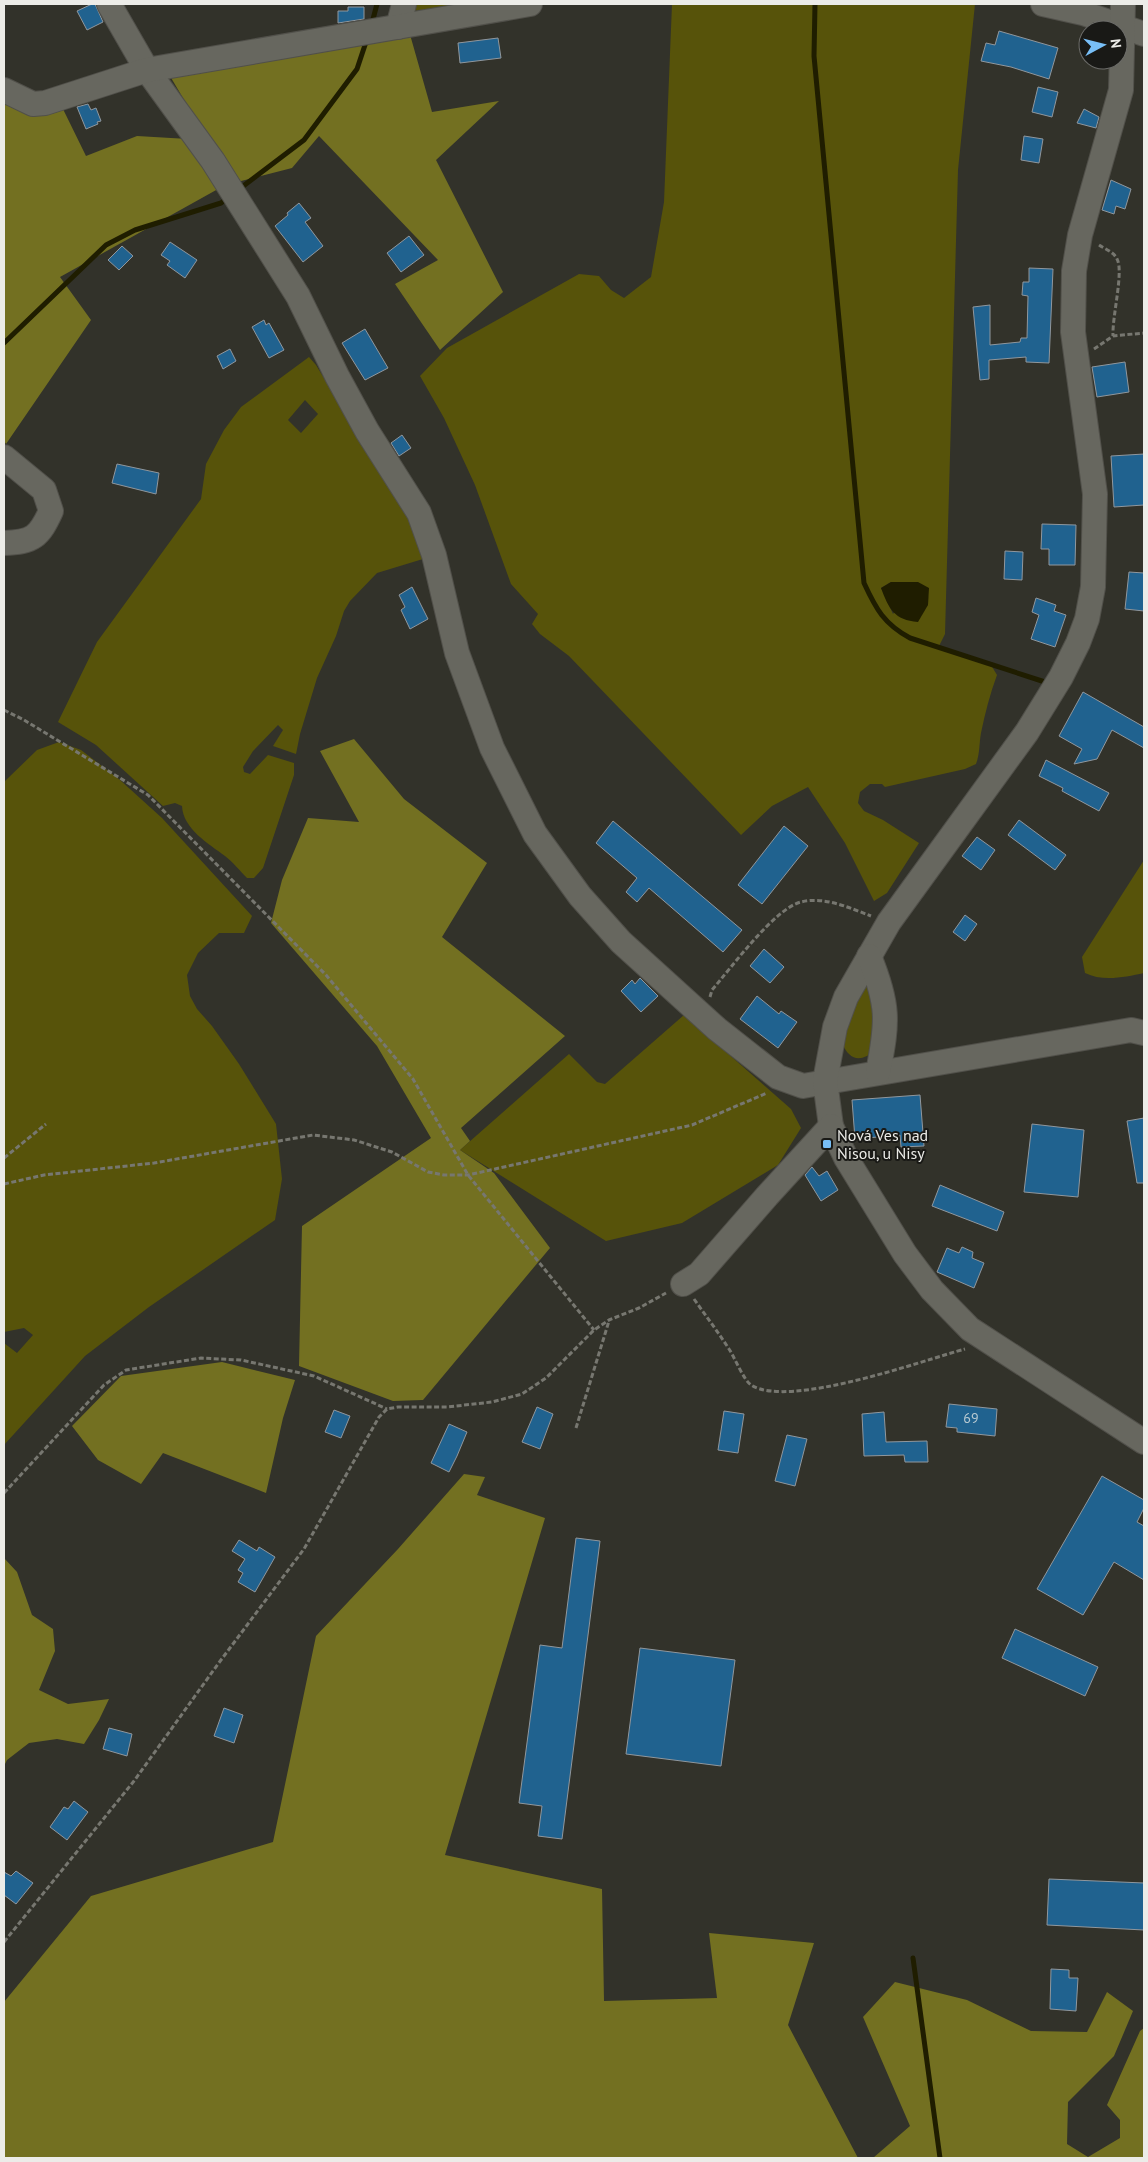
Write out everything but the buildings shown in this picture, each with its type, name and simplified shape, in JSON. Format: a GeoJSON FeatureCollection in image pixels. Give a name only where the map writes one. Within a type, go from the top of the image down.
{"type":"FeatureCollection","features":[{"type":"Feature","properties":{"kind":"street"},"geometry":{"type":"LineString","coordinates":[[109,4],[146,70],[213,160],[298,296],[367,432],[419,513],[434,555],[457,653],[492,748],[535,834],[580,896],[622,942],[703,1017],[778,1077],[803,1086],[1126,1031],[1144,1032]]}},
{"type":"Feature","properties":{"kind":"street"},"geometry":{"type":"LineString","coordinates":[[398,27],[404,4]]}},
{"type":"Feature","properties":{"kind":"street"},"geometry":{"type":"LineString","coordinates":[[4,90],[33,104],[45,103],[146,70],[530,4]]}},
{"type":"Feature","properties":{"kind":"street"},"geometry":{"type":"LineString","coordinates":[[1043,4],[1083,13],[1134,31]]}},
{"type":"Feature","properties":{"kind":"street"},"geometry":{"type":"LineString","coordinates":[[1122,4],[1134,31],[1121,90],[1080,235],[1074,271],[1073,332],[1095,494],[1093,587],[1086,619],[1078,643],[1062,677],[1027,732],[889,922],[869,956],[846,997],[835,1027],[825,1081],[831,1126],[846,1158],[905,1254],[932,1290],[970,1329],[1144,1442]]}},
{"type":"Feature","properties":{"kind":"street"},"geometry":{"type":"LineString","coordinates":[[4,457],[44,490],[51,511],[42,532],[22,543],[4,543]]}},
{"type":"Feature","properties":{"kind":"street"},"geometry":{"type":"LineString","coordinates":[[869,956],[880,984],[886,1013],[885,1038],[878,1072]]}},
{"type":"Feature","properties":{"kind":"street"},"geometry":{"type":"LineString","coordinates":[[683,1284],[700,1274],[767,1196],[831,1126]]}},
{"type":"Feature","properties":{"kind":"path"},"geometry":{"type":"LineString","coordinates":[[1080,235],[1112,253],[1118,260],[1120,275],[1112,322],[1113,336],[1144,333]]}},
{"type":"Feature","properties":{"kind":"path"},"geometry":{"type":"LineString","coordinates":[[4,710],[24,720],[148,795],[338,990],[413,1079],[468,1175],[594,1330]]}},
{"type":"Feature","properties":{"kind":"path"},"geometry":{"type":"LineString","coordinates":[[703,1017],[712,990],[781,913],[800,902],[820,901],[844,906],[889,922]]}},
{"type":"Feature","properties":{"kind":"path"},"geometry":{"type":"LineString","coordinates":[[4,1184],[44,1175],[154,1163],[313,1135],[354,1140],[392,1152],[428,1172],[444,1175],[468,1175],[692,1125],[792,1082]]}},
{"type":"Feature","properties":{"kind":"path"},"geometry":{"type":"LineString","coordinates":[[4,1158],[46,1124]]}},
{"type":"Feature","properties":{"kind":"path"},"geometry":{"type":"LineString","coordinates":[[4,1493],[104,1385],[126,1370],[201,1358],[241,1360],[314,1376],[387,1409],[398,1407],[446,1407],[492,1402],[522,1394],[546,1378],[594,1330],[609,1320],[639,1308],[683,1284],[730,1350],[749,1384],[764,1391],[800,1391],[856,1382],[990,1342]]}},
{"type":"Feature","properties":{"kind":"path"},"geometry":{"type":"LineString","coordinates":[[576,1428],[609,1320]]}},
{"type":"Feature","properties":{"kind":"path"},"geometry":{"type":"LineString","coordinates":[[4,1942],[134,1781],[304,1549],[379,1417],[387,1409]]}},
{"type":"Feature","properties":{"kind":"shaded area"},"geometry":{"type":"Polygon","coordinates":[[[410,4],[470,4],[422,13],[424,10],[407,11],[410,4]]]}},
{"type":"Feature","properties":{"kind":"shaded area"},"geometry":{"type":"Polygon","coordinates":[[[672,4],[975,4],[958,170],[945,634],[938,648],[991,665],[997,675],[984,718],[976,764],[965,769],[885,787],[882,784],[870,784],[860,792],[858,803],[864,811],[883,820],[919,843],[887,893],[874,901],[845,843],[808,787],[772,806],[741,835],[569,656],[540,634],[532,624],[538,614],[511,584],[475,485],[444,418],[420,376],[447,348],[579,274],[599,276],[611,290],[624,298],[651,277],[664,202],[672,4]],[[891,582],[881,588],[893,614],[918,582],[891,582]]]}},
{"type":"Feature","properties":{"kind":"shaded area"},"geometry":{"type":"Polygon","coordinates":[[[409,31],[432,112],[499,101],[436,160],[503,292],[440,350],[395,284],[438,260],[319,136],[292,168],[233,183],[170,76],[409,31]]]}},
{"type":"Feature","properties":{"kind":"shaded area"},"geometry":{"type":"Polygon","coordinates":[[[4,94],[45,115],[62,107],[86,156],[137,136],[188,139],[218,189],[60,277],[91,320],[6,444],[4,441],[4,94]]]}},
{"type":"Feature","properties":{"kind":"shaded area"},"geometry":{"type":"Polygon","coordinates":[[[309,357],[316,365],[418,533],[423,559],[377,573],[350,601],[344,611],[336,636],[317,678],[296,754],[273,746],[283,730],[278,725],[253,751],[243,767],[244,772],[250,774],[268,755],[294,763],[294,775],[263,868],[254,878],[247,878],[228,858],[192,829],[183,814],[182,806],[175,803],[163,806],[96,745],[58,722],[97,642],[201,499],[206,464],[224,430],[241,407],[309,357]],[[305,400],[288,420],[301,433],[318,414],[305,400]]]}},
{"type":"Feature","properties":{"kind":"shaded area"},"geometry":{"type":"Polygon","coordinates":[[[891,582],[918,582],[929,588],[928,605],[918,622],[903,619],[890,607],[881,588],[891,582]]]}},
{"type":"Feature","properties":{"kind":"shaded area"},"geometry":{"type":"Polygon","coordinates":[[[354,739],[404,799],[487,863],[442,937],[565,1036],[461,1128],[470,1141],[460,1150],[494,1173],[550,1248],[423,1400],[393,1401],[299,1366],[302,1226],[431,1138],[377,1046],[271,923],[282,880],[308,818],[359,822],[320,751],[354,739]]]}},
{"type":"Feature","properties":{"kind":"shaded area"},"geometry":{"type":"Polygon","coordinates":[[[59,742],[81,750],[120,780],[162,818],[252,916],[244,933],[219,933],[198,953],[187,975],[190,996],[197,1009],[212,1026],[239,1064],[276,1124],[282,1179],[275,1220],[149,1307],[85,1356],[4,1445],[4,1343],[17,1353],[33,1335],[24,1328],[4,1332],[4,782],[37,750],[59,742]]]}},
{"type":"Feature","properties":{"kind":"shaded area"},"geometry":{"type":"Polygon","coordinates":[[[1144,860],[1144,973],[1107,978],[1085,973],[1082,957],[1144,860]]]}},
{"type":"Feature","properties":{"kind":"shaded area"},"geometry":{"type":"Polygon","coordinates":[[[868,978],[876,1004],[874,1052],[865,1057],[855,1058],[849,1054],[844,1046],[842,1037],[847,1016],[868,978]]]}},
{"type":"Feature","properties":{"kind":"shaded area"},"geometry":{"type":"Polygon","coordinates":[[[684,1015],[791,1109],[801,1128],[778,1165],[682,1223],[606,1241],[460,1150],[569,1054],[597,1082],[605,1084],[684,1015]]]}},
{"type":"Feature","properties":{"kind":"shaded area"},"geometry":{"type":"Polygon","coordinates":[[[222,1362],[295,1380],[283,1418],[266,1493],[163,1453],[141,1484],[98,1460],[72,1426],[121,1376],[222,1362]]]}},
{"type":"Feature","properties":{"kind":"shaded area"},"geometry":{"type":"Polygon","coordinates":[[[464,1474],[485,1477],[477,1495],[545,1518],[445,1855],[602,1889],[604,2001],[717,1998],[709,1933],[814,1943],[788,2025],[858,2158],[4,2158],[4,2002],[91,1896],[273,1842],[316,1636],[398,1549],[464,1474]]]}},
{"type":"Feature","properties":{"kind":"shaded area"},"geometry":{"type":"Polygon","coordinates":[[[4,1558],[17,1572],[32,1615],[53,1629],[55,1651],[39,1690],[68,1704],[109,1699],[84,1744],[57,1739],[29,1743],[7,1760],[4,1766],[4,1558]]]}},
{"type":"Feature","properties":{"kind":"shaded area"},"geometry":{"type":"Polygon","coordinates":[[[895,1982],[967,2000],[1031,2031],[1087,2032],[1107,1992],[1133,2011],[1114,2056],[1068,2102],[1067,2144],[1088,2157],[1120,2138],[1120,2120],[1107,2105],[1140,2031],[1144,2028],[1144,2158],[873,2158],[910,2126],[863,2017],[895,1982]]]}},
{"type":"Feature","properties":{"kind":"waterway"},"geometry":{"type":"LineString","coordinates":[[372,23],[377,4]]}},
{"type":"Feature","properties":{"kind":"waterway"},"geometry":{"type":"LineString","coordinates":[[815,4],[814,56],[864,583],[873,601],[887,621],[910,638],[1045,682]]}},
{"type":"Feature","properties":{"kind":"waterway"},"geometry":{"type":"LineString","coordinates":[[238,190],[304,140],[357,69],[367,39]]}},
{"type":"Feature","properties":{"kind":"waterway"},"geometry":{"type":"LineString","coordinates":[[4,343],[106,245],[135,230],[221,203],[229,197]]}},
{"type":"Feature","properties":{"kind":"waterway"},"geometry":{"type":"LineString","coordinates":[[913,1958],[940,2158]]}},
{"type":"Feature","properties":{"kind":"place","name":"Nová Ves nad Nisou, u Nisy"},"geometry":{"type":"Point","coordinates":[827,1144]}}]}
